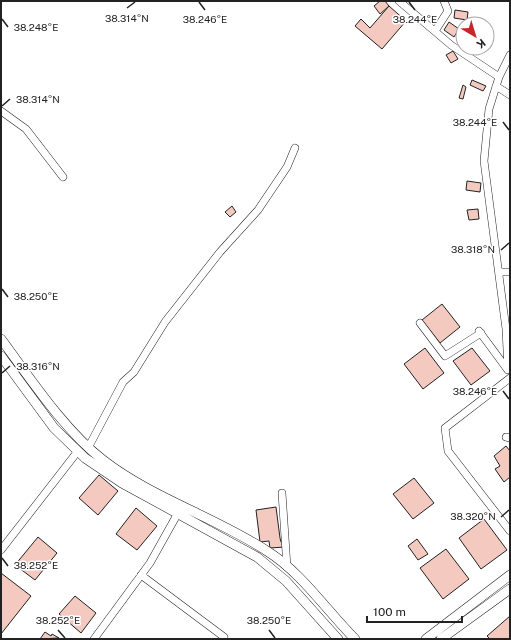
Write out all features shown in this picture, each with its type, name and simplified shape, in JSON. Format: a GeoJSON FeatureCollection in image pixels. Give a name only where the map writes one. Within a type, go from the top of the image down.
{"type":"FeatureCollection","features":[{"type":"Feature","properties":{"kind":"main road"},"geometry":{"type":"LineString","coordinates":[[1,339],[64,420],[88,448],[104,461],[141,484],[245,538],[268,552],[287,567],[355,639]]}},
{"type":"Feature","properties":{"kind":"main road"},"geometry":{"type":"LineString","coordinates":[[1,356],[54,428],[78,451],[122,483],[257,557],[286,581],[337,639]]}},
{"type":"Feature","properties":{"kind":"main road"},"geometry":{"type":"LineString","coordinates":[[426,639],[510,575]]}},
{"type":"Feature","properties":{"kind":"main road"},"geometry":{"type":"LineString","coordinates":[[442,639],[510,589]]}},
{"type":"Feature","properties":{"kind":"street"},"geometry":{"type":"LineString","coordinates":[[399,1],[451,45],[499,77]]}},
{"type":"Feature","properties":{"kind":"street"},"geometry":{"type":"LineString","coordinates":[[435,31],[448,11],[444,1]]}},
{"type":"Feature","properties":{"kind":"street"},"geometry":{"type":"LineString","coordinates":[[509,371],[506,329],[484,161],[489,109],[499,77],[510,55]]}},
{"type":"Feature","properties":{"kind":"street"},"geometry":{"type":"LineString","coordinates":[[496,86],[510,95]]}},
{"type":"Feature","properties":{"kind":"street"},"geometry":{"type":"LineString","coordinates":[[1,111],[26,129],[63,177]]}},
{"type":"Feature","properties":{"kind":"street"},"geometry":{"type":"LineString","coordinates":[[88,448],[123,382],[134,372],[165,322],[220,252],[258,210],[287,167],[295,148]]}},
{"type":"Feature","properties":{"kind":"street"},"geometry":{"type":"LineString","coordinates":[[499,272],[510,272]]}},
{"type":"Feature","properties":{"kind":"street"},"geometry":{"type":"LineString","coordinates":[[420,322],[445,356],[479,331],[509,371]]}},
{"type":"Feature","properties":{"kind":"street"},"geometry":{"type":"LineString","coordinates":[[510,378],[445,428],[448,451],[510,531]]}},
{"type":"Feature","properties":{"kind":"street"},"geometry":{"type":"LineString","coordinates":[[54,428],[64,420]]}},
{"type":"Feature","properties":{"kind":"street"},"geometry":{"type":"LineString","coordinates":[[1,550],[78,451]]}},
{"type":"Feature","properties":{"kind":"street"},"geometry":{"type":"LineString","coordinates":[[282,493],[287,567]]}},
{"type":"Feature","properties":{"kind":"street"},"geometry":{"type":"LineString","coordinates":[[94,639],[141,576],[178,513]]}},
{"type":"Feature","properties":{"kind":"street"},"geometry":{"type":"LineString","coordinates":[[141,576],[224,637]]}},
{"type":"Feature","properties":{"kind":"street"},"geometry":{"type":"LineString","coordinates":[[337,639],[346,630]]}},
{"type":"Feature","properties":{"kind":"building"},"geometry":{"type":"Polygon","coordinates":[[[380,1],[385,1],[389,6],[380,14],[374,6],[380,1]]]}},
{"type":"Feature","properties":{"kind":"building"},"geometry":{"type":"Polygon","coordinates":[[[389,6],[406,21],[382,49],[355,26],[361,19],[370,28],[389,6]]]}},
{"type":"Feature","properties":{"kind":"building"},"geometry":{"type":"Polygon","coordinates":[[[455,10],[468,12],[468,16],[455,16],[454,18],[455,10]]]}},
{"type":"Feature","properties":{"kind":"building"},"geometry":{"type":"Polygon","coordinates":[[[449,22],[455,26],[455,35],[454,37],[444,30],[449,22]]]}},
{"type":"Feature","properties":{"kind":"building"},"geometry":{"type":"Polygon","coordinates":[[[453,51],[458,59],[451,63],[446,55],[453,51]]]}},
{"type":"Feature","properties":{"kind":"building"},"geometry":{"type":"Polygon","coordinates":[[[472,80],[486,86],[483,91],[470,85],[472,80]]]}},
{"type":"Feature","properties":{"kind":"building"},"geometry":{"type":"Polygon","coordinates":[[[463,85],[466,87],[463,99],[459,98],[463,85]]]}},
{"type":"Feature","properties":{"kind":"building"},"geometry":{"type":"Polygon","coordinates":[[[467,181],[481,183],[480,192],[466,190],[467,181]]]}},
{"type":"Feature","properties":{"kind":"building"},"geometry":{"type":"Polygon","coordinates":[[[232,206],[236,212],[230,217],[225,212],[232,206]]]}},
{"type":"Feature","properties":{"kind":"building"},"geometry":{"type":"Polygon","coordinates":[[[478,209],[479,219],[469,220],[467,210],[478,209]]]}},
{"type":"Feature","properties":{"kind":"building"},"geometry":{"type":"Polygon","coordinates":[[[442,304],[460,327],[440,343],[422,320],[442,304]]]}},
{"type":"Feature","properties":{"kind":"building"},"geometry":{"type":"Polygon","coordinates":[[[425,348],[444,373],[423,389],[404,364],[425,348]]]}},
{"type":"Feature","properties":{"kind":"building"},"geometry":{"type":"Polygon","coordinates":[[[472,348],[490,371],[471,385],[453,361],[472,348]]]}},
{"type":"Feature","properties":{"kind":"building"},"geometry":{"type":"Polygon","coordinates":[[[506,446],[510,451],[510,477],[504,482],[495,469],[500,466],[494,456],[506,446]]]}},
{"type":"Feature","properties":{"kind":"building"},"geometry":{"type":"Polygon","coordinates":[[[99,475],[118,491],[98,515],[79,498],[99,475]]]}},
{"type":"Feature","properties":{"kind":"building"},"geometry":{"type":"Polygon","coordinates":[[[414,478],[434,503],[413,519],[393,494],[414,478]]]}},
{"type":"Feature","properties":{"kind":"building"},"geometry":{"type":"Polygon","coordinates":[[[276,507],[280,538],[281,542],[284,541],[285,547],[270,548],[269,541],[260,542],[256,510],[276,507]]]}},
{"type":"Feature","properties":{"kind":"building"},"geometry":{"type":"Polygon","coordinates":[[[136,508],[157,526],[137,550],[116,534],[136,508]]]}},
{"type":"Feature","properties":{"kind":"building"},"geometry":{"type":"Polygon","coordinates":[[[484,519],[507,550],[481,569],[459,538],[484,519]]]}},
{"type":"Feature","properties":{"kind":"building"},"geometry":{"type":"Polygon","coordinates":[[[38,537],[57,553],[35,580],[15,565],[38,537]]]}},
{"type":"Feature","properties":{"kind":"building"},"geometry":{"type":"Polygon","coordinates":[[[417,539],[428,554],[418,560],[408,546],[417,539]]]}},
{"type":"Feature","properties":{"kind":"building"},"geometry":{"type":"Polygon","coordinates":[[[446,549],[469,579],[443,599],[420,568],[446,549]]]}},
{"type":"Feature","properties":{"kind":"building"},"geometry":{"type":"Polygon","coordinates":[[[1,573],[31,596],[1,634],[1,573]]]}},
{"type":"Feature","properties":{"kind":"building"},"geometry":{"type":"Polygon","coordinates":[[[75,596],[96,613],[81,633],[59,614],[75,596]]]}},
{"type":"Feature","properties":{"kind":"building"},"geometry":{"type":"Polygon","coordinates":[[[510,616],[510,639],[490,639],[487,636],[510,616]]]}},
{"type":"Feature","properties":{"kind":"building"},"geometry":{"type":"Polygon","coordinates":[[[45,632],[51,636],[52,634],[59,638],[40,639],[45,632]]]}}]}
